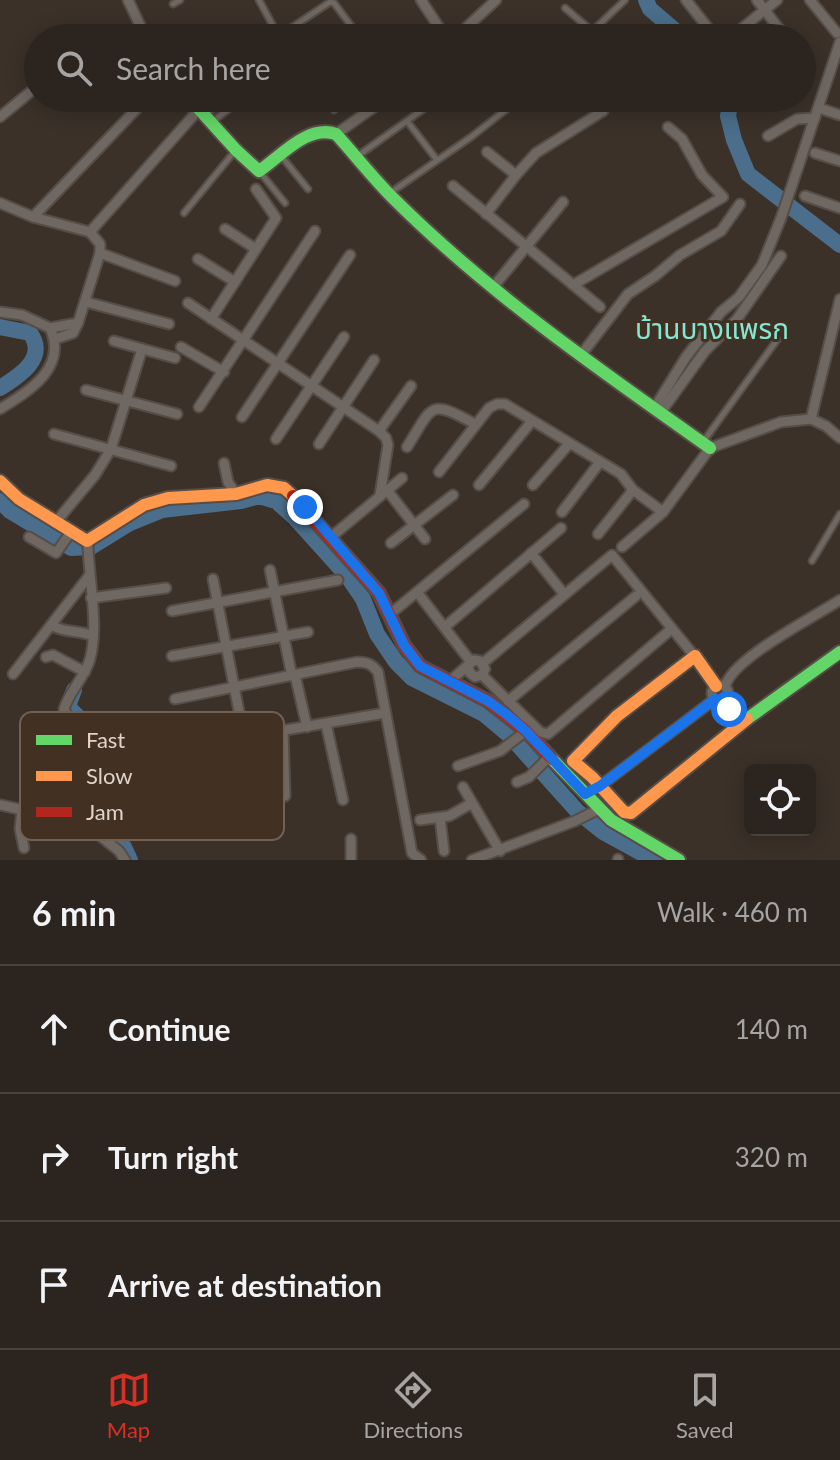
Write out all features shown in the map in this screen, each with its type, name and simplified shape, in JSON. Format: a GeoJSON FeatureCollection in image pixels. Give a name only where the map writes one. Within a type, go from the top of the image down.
{"type":"FeatureCollection","features":[{"type":"Feature","properties":{"kind":"street"},"geometry":{"type":"LineString","coordinates":[[128,0],[139,24]]}},
{"type":"Feature","properties":{"kind":"street"},"geometry":{"type":"LineString","coordinates":[[421,0],[437,24]]}},
{"type":"Feature","properties":{"kind":"street"},"geometry":{"type":"LineString","coordinates":[[470,24],[496,0]]}},
{"type":"Feature","properties":{"kind":"street"},"geometry":{"type":"LineString","coordinates":[[686,0],[705,24]]}},
{"type":"Feature","properties":{"kind":"street"},"geometry":{"type":"LineString","coordinates":[[757,0],[776,24]]}},
{"type":"Feature","properties":{"kind":"street"},"geometry":{"type":"LineString","coordinates":[[748,24],[777,0]]}},
{"type":"Feature","properties":{"kind":"street"},"geometry":{"type":"LineString","coordinates":[[658,409],[686,357],[721,312],[739,297],[762,265],[781,218],[817,113],[836,69],[839,37],[810,0]]}},
{"type":"Feature","properties":{"kind":"street"},"geometry":{"type":"LineString","coordinates":[[0,117],[24,97]]}},
{"type":"Feature","properties":{"kind":"street"},"geometry":{"type":"LineString","coordinates":[[33,217],[134,112]]}},
{"type":"Feature","properties":{"kind":"street"},"geometry":{"type":"LineString","coordinates":[[199,112],[259,171],[282,157],[306,135],[325,130],[336,134],[389,193],[494,286],[581,355],[706,445]]}},
{"type":"Feature","properties":{"kind":"street"},"geometry":{"type":"LineString","coordinates":[[336,134],[367,112]]}},
{"type":"Feature","properties":{"kind":"street"},"geometry":{"type":"LineString","coordinates":[[486,214],[536,153],[601,112]]}},
{"type":"Feature","properties":{"kind":"street"},"geometry":{"type":"LineString","coordinates":[[768,136],[797,119],[817,113],[840,115]]}},
{"type":"Feature","properties":{"kind":"street"},"geometry":{"type":"LineString","coordinates":[[90,232],[203,118]]}},
{"type":"Feature","properties":{"kind":"street"},"geometry":{"type":"LineString","coordinates":[[573,285],[721,200],[722,193],[705,178],[682,139],[668,127]]}},
{"type":"Feature","properties":{"kind":"street"},"geometry":{"type":"LineString","coordinates":[[487,152],[516,175]]}},
{"type":"Feature","properties":{"kind":"street"},"geometry":{"type":"LineString","coordinates":[[815,153],[840,161]]}},
{"type":"Feature","properties":{"kind":"street"},"geometry":{"type":"LineString","coordinates":[[453,186],[600,307]]}},
{"type":"Feature","properties":{"kind":"street"},"geometry":{"type":"LineString","coordinates":[[211,319],[276,218],[256,189]]}},
{"type":"Feature","properties":{"kind":"street"},"geometry":{"type":"LineString","coordinates":[[805,196],[840,208]]}},
{"type":"Feature","properties":{"kind":"street"},"geometry":{"type":"LineString","coordinates":[[494,286],[563,202]]}},
{"type":"Feature","properties":{"kind":"street"},"geometry":{"type":"LineString","coordinates":[[0,203],[33,217],[90,232],[97,238],[100,253],[78,323],[73,333],[55,339]]}},
{"type":"Feature","properties":{"kind":"street"},"geometry":{"type":"LineString","coordinates":[[581,355],[625,297],[680,255],[721,231],[740,204]]}},
{"type":"Feature","properties":{"kind":"street"},"geometry":{"type":"LineString","coordinates":[[225,229],[256,249]]}},
{"type":"Feature","properties":{"kind":"street"},"geometry":{"type":"LineString","coordinates":[[199,407],[315,231]]}},
{"type":"Feature","properties":{"kind":"street"},"geometry":{"type":"LineString","coordinates":[[100,253],[175,281]]}},
{"type":"Feature","properties":{"kind":"street"},"geometry":{"type":"LineString","coordinates":[[242,417],[350,255]]}},
{"type":"Feature","properties":{"kind":"street"},"geometry":{"type":"LineString","coordinates":[[658,409],[754,298],[781,256]]}},
{"type":"Feature","properties":{"kind":"street"},"geometry":{"type":"LineString","coordinates":[[198,259],[235,282]]}},
{"type":"Feature","properties":{"kind":"street"},"geometry":{"type":"LineString","coordinates":[[811,419],[840,299]]}},
{"type":"Feature","properties":{"kind":"street"},"geometry":{"type":"LineString","coordinates":[[86,302],[169,324]]}},
{"type":"Feature","properties":{"kind":"street"},"geometry":{"type":"LineString","coordinates":[[188,303],[379,431],[388,445],[384,493],[425,539]]}},
{"type":"Feature","properties":{"kind":"street"},"geometry":{"type":"LineString","coordinates":[[0,312],[22,315],[50,328],[78,323]]}},
{"type":"Feature","properties":{"kind":"street"},"geometry":{"type":"LineString","coordinates":[[0,409],[29,391],[44,377],[53,362],[55,339],[50,328]]}},
{"type":"Feature","properties":{"kind":"street"},"geometry":{"type":"LineString","coordinates":[[276,439],[344,337]]}},
{"type":"Feature","properties":{"kind":"street"},"geometry":{"type":"LineString","coordinates":[[114,341],[175,358]]}},
{"type":"Feature","properties":{"kind":"street"},"geometry":{"type":"LineString","coordinates":[[181,347],[224,372]]}},
{"type":"Feature","properties":{"kind":"street"},"geometry":{"type":"LineString","coordinates":[[55,523],[95,475],[111,449],[142,349]]}},
{"type":"Feature","properties":{"kind":"street"},"geometry":{"type":"LineString","coordinates":[[319,444],[374,360]]}},
{"type":"Feature","properties":{"kind":"street"},"geometry":{"type":"LineString","coordinates":[[379,431],[411,386]]}},
{"type":"Feature","properties":{"kind":"street"},"geometry":{"type":"LineString","coordinates":[[86,390],[177,414]]}},
{"type":"Feature","properties":{"kind":"street"},"geometry":{"type":"LineString","coordinates":[[439,472],[475,424],[497,404],[505,404],[621,474],[633,490],[663,512]]}},
{"type":"Feature","properties":{"kind":"street"},"geometry":{"type":"LineString","coordinates":[[407,447],[426,417],[437,408],[444,408],[475,424]]}},
{"type":"Feature","properties":{"kind":"street"},"geometry":{"type":"LineString","coordinates":[[622,547],[663,512],[706,445],[781,422],[811,419],[840,438]]}},
{"type":"Feature","properties":{"kind":"street"},"geometry":{"type":"LineString","coordinates":[[479,485],[532,421]]}},
{"type":"Feature","properties":{"kind":"street"},"geometry":{"type":"LineString","coordinates":[[54,434],[171,466]]}},
{"type":"Feature","properties":{"kind":"street"},"geometry":{"type":"LineString","coordinates":[[533,485],[569,444]]}},
{"type":"Feature","properties":{"kind":"street"},"geometry":{"type":"LineString","coordinates":[[562,512],[600,462]]}},
{"type":"Feature","properties":{"kind":"street"},"geometry":{"type":"LineString","coordinates":[[224,463],[228,482],[236,494]]}},
{"type":"Feature","properties":{"kind":"street"},"geometry":{"type":"LineString","coordinates":[[331,537],[402,478]]}},
{"type":"Feature","properties":{"kind":"street"},"geometry":{"type":"LineString","coordinates":[[0,481],[19,499],[88,548]]}},
{"type":"Feature","properties":{"kind":"street"},"geometry":{"type":"LineString","coordinates":[[88,548],[144,505],[183,496],[236,494],[267,485],[284,488],[379,593],[410,654],[420,666],[488,701],[518,738],[585,794],[595,811],[679,860]]}},
{"type":"Feature","properties":{"kind":"street"},"geometry":{"type":"LineString","coordinates":[[598,534],[633,490]]}},
{"type":"Feature","properties":{"kind":"street"},"geometry":{"type":"LineString","coordinates":[[391,543],[453,495]]}},
{"type":"Feature","properties":{"kind":"street"},"geometry":{"type":"LineString","coordinates":[[395,610],[524,504]]}},
{"type":"Feature","properties":{"kind":"street"},"geometry":{"type":"LineString","coordinates":[[446,626],[561,528]]}},
{"type":"Feature","properties":{"kind":"street"},"geometry":{"type":"LineString","coordinates":[[29,537],[56,553],[68,536]]}},
{"type":"Feature","properties":{"kind":"street"},"geometry":{"type":"LineString","coordinates":[[66,712],[68,698],[90,661],[93,636],[88,548]]}},
{"type":"Feature","properties":{"kind":"street"},"geometry":{"type":"LineString","coordinates":[[531,553],[564,594]]}},
{"type":"Feature","properties":{"kind":"street"},"geometry":{"type":"LineString","coordinates":[[483,663],[612,555],[692,653]]}},
{"type":"Feature","properties":{"kind":"street"},"geometry":{"type":"LineString","coordinates":[[270,570],[282,637],[307,727]]}},
{"type":"Feature","properties":{"kind":"street"},"geometry":{"type":"LineString","coordinates":[[13,674],[89,576]]}},
{"type":"Feature","properties":{"kind":"street"},"geometry":{"type":"LineString","coordinates":[[213,579],[237,712]]}},
{"type":"Feature","properties":{"kind":"street"},"geometry":{"type":"LineString","coordinates":[[172,611],[338,580]]}},
{"type":"Feature","properties":{"kind":"street"},"geometry":{"type":"LineString","coordinates":[[91,598],[166,588]]}},
{"type":"Feature","properties":{"kind":"street"},"geometry":{"type":"LineString","coordinates":[[417,592],[446,626],[470,664],[470,673],[508,701],[540,732],[548,734],[668,632]]}},
{"type":"Feature","properties":{"kind":"street"},"geometry":{"type":"LineString","coordinates":[[508,701],[636,596]]}},
{"type":"Feature","properties":{"kind":"street"},"geometry":{"type":"LineString","coordinates":[[585,794],[600,786],[720,693],[727,677],[749,657],[840,600]]}},
{"type":"Feature","properties":{"kind":"street"},"geometry":{"type":"LineString","coordinates":[[55,627],[93,636]]}},
{"type":"Feature","properties":{"kind":"street"},"geometry":{"type":"LineString","coordinates":[[172,656],[308,632]]}},
{"type":"Feature","properties":{"kind":"street"},"geometry":{"type":"LineString","coordinates":[[739,724],[695,656],[617,716],[573,761],[624,812],[631,813],[739,724],[840,652]]}},
{"type":"Feature","properties":{"kind":"street"},"geometry":{"type":"LineString","coordinates":[[46,657],[53,655],[85,672]]}},
{"type":"Feature","properties":{"kind":"street"},"geometry":{"type":"LineString","coordinates":[[450,681],[477,660],[483,663],[485,669],[462,687]]}},
{"type":"Feature","properties":{"kind":"street"},"geometry":{"type":"LineString","coordinates":[[175,699],[366,662],[378,672],[412,853],[421,860]]}},
{"type":"Feature","properties":{"kind":"street"},"geometry":{"type":"LineString","coordinates":[[284,731],[385,713]]}},
{"type":"Feature","properties":{"kind":"street"},"geometry":{"type":"LineString","coordinates":[[326,724],[343,800]]}},
{"type":"Feature","properties":{"kind":"street"},"geometry":{"type":"LineString","coordinates":[[458,766],[489,756],[518,738]]}},
{"type":"Feature","properties":{"kind":"street"},"geometry":{"type":"LineString","coordinates":[[517,782],[534,773],[546,760]]}},
{"type":"Feature","properties":{"kind":"street"},"geometry":{"type":"LineString","coordinates":[[284,764],[285,796]]}},
{"type":"Feature","properties":{"kind":"street"},"geometry":{"type":"LineString","coordinates":[[463,787],[500,851]]}},
{"type":"Feature","properties":{"kind":"street"},"geometry":{"type":"LineString","coordinates":[[420,820],[440,818],[472,803]]}},
{"type":"Feature","properties":{"kind":"street"},"geometry":{"type":"LineString","coordinates":[[472,860],[595,811]]}},
{"type":"Feature","properties":{"kind":"street"},"geometry":{"type":"LineString","coordinates":[[440,818],[444,851]]}},
{"type":"Feature","properties":{"kind":"street"},"geometry":{"type":"LineString","coordinates":[[351,839],[351,860]]}},
{"type":"Feature","properties":{"kind":"street"},"geometry":{"type":"LineString","coordinates":[[23,840],[24,848]]}},
{"type":"Feature","properties":{"kind":"street"},"geometry":{"type":"LineString","coordinates":[[105,840],[125,860]]}},
{"type":"Feature","properties":{"kind":"lane"},"geometry":{"type":"LineString","coordinates":[[173,4],[180,0]]}},
{"type":"Feature","properties":{"kind":"lane"},"geometry":{"type":"LineString","coordinates":[[259,0],[272,24]]}},
{"type":"Feature","properties":{"kind":"lane"},"geometry":{"type":"LineString","coordinates":[[599,24],[625,0]]}},
{"type":"Feature","properties":{"kind":"lane"},"geometry":{"type":"LineString","coordinates":[[298,24],[330,2],[350,24]]}},
{"type":"Feature","properties":{"kind":"lane"},"geometry":{"type":"LineString","coordinates":[[565,8],[584,24]]}},
{"type":"Feature","properties":{"kind":"lane"},"geometry":{"type":"LineString","coordinates":[[203,118],[210,112]]}},
{"type":"Feature","properties":{"kind":"lane"},"geometry":{"type":"LineString","coordinates":[[203,118],[215,112]]}},
{"type":"Feature","properties":{"kind":"lane"},"geometry":{"type":"LineString","coordinates":[[356,157],[420,112]]}},
{"type":"Feature","properties":{"kind":"lane"},"geometry":{"type":"LineString","coordinates":[[389,193],[500,112]]}},
{"type":"Feature","properties":{"kind":"lane"},"geometry":{"type":"LineString","coordinates":[[407,121],[437,160]]}},
{"type":"Feature","properties":{"kind":"lane"},"geometry":{"type":"LineString","coordinates":[[184,213],[236,150]]}},
{"type":"Feature","properties":{"kind":"lane"},"geometry":{"type":"LineString","coordinates":[[282,157],[308,189]]}},
{"type":"Feature","properties":{"kind":"lane"},"geometry":{"type":"LineString","coordinates":[[259,171],[285,203]]}},
{"type":"Feature","properties":{"kind":"lane"},"geometry":{"type":"LineString","coordinates":[[706,445],[777,340]]}},
{"type":"Feature","properties":{"kind":"lane"},"geometry":{"type":"LineString","coordinates":[[812,561],[840,514]]}},
{"type":"Feature","properties":{"kind":"waterway"},"geometry":{"type":"LineString","coordinates":[[646,0],[650,9],[668,24]]}},
{"type":"Feature","properties":{"kind":"waterway"},"geometry":{"type":"LineString","coordinates":[[729,112],[734,140],[748,174],[840,245]]}},
{"type":"Feature","properties":{"kind":"waterway"},"geometry":{"type":"LineString","coordinates":[[0,327],[30,333],[36,350],[29,365],[0,388]]}},
{"type":"Feature","properties":{"kind":"waterway"},"geometry":{"type":"LineString","coordinates":[[0,501],[10,511],[71,548],[91,547],[130,523],[162,510],[259,496],[276,501],[348,577],[363,599],[377,634],[396,662],[412,678],[484,714],[509,735],[578,812],[603,832],[654,860]]}},
{"type":"Feature","properties":{"kind":"waterway"},"geometry":{"type":"LineString","coordinates":[[73,712],[68,706],[74,690]]}},
{"type":"Feature","properties":{"kind":"waterway"},"geometry":{"type":"LineString","coordinates":[[116,840],[124,847],[130,860]]}},
{"type":"Feature","properties":{"kind":"traffic: fast"},"geometry":{"type":"LineString","coordinates":[[202,112],[259,171],[305,137],[315,133],[336,134],[429,233],[506,299],[710,448]]}},
{"type":"Feature","properties":{"kind":"traffic: fast"},"geometry":{"type":"LineString","coordinates":[[747,719],[840,652]]}},
{"type":"Feature","properties":{"kind":"traffic: fast"},"geometry":{"type":"LineString","coordinates":[[552,759],[611,820],[679,860]]}},
{"type":"Feature","properties":{"kind":"traffic: slow"},"geometry":{"type":"LineString","coordinates":[[0,481],[19,499],[87,541],[144,505],[168,498],[236,494],[267,485],[284,488],[293,496]]}},
{"type":"Feature","properties":{"kind":"traffic: slow"},"geometry":{"type":"LineString","coordinates":[[716,686],[695,656],[617,716],[573,761],[624,812],[631,813],[747,719]]}},
{"type":"Feature","properties":{"kind":"traffic: jam"},"geometry":{"type":"LineString","coordinates":[[293,496],[379,593],[404,645],[420,666],[488,701],[526,731],[552,759]]}},
{"type":"Feature","properties":{"kind":"district","name":"บ้านบางแพรก"},"geometry":{"type":"Point","coordinates":[712,329]}},
{"type":"Feature","properties":{"kind":"route"},"geometry":{"type":"LineString","coordinates":[[305,507],[379,593],[404,645],[420,666],[488,701],[506,714],[585,794],[715,699],[723,701],[729,709]]}}]}
